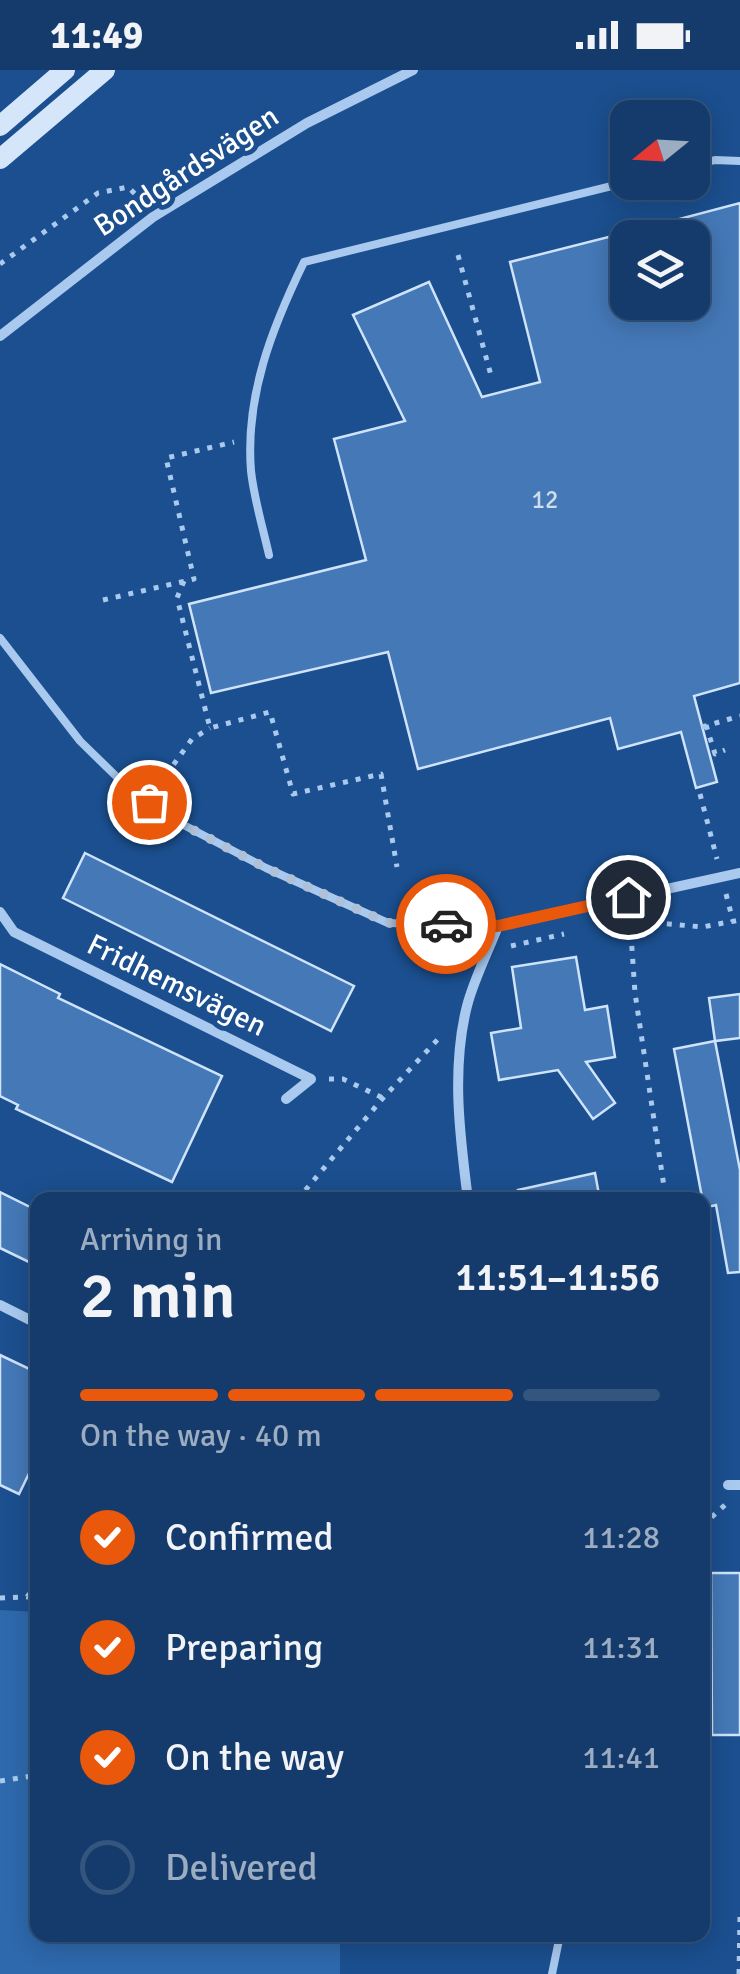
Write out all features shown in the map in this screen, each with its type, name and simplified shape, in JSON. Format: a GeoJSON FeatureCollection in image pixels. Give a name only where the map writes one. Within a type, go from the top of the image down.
{"type":"FeatureCollection","features":[{"type":"Feature","properties":{"kind":"main road"},"geometry":{"type":"LineString","coordinates":[[0,126],[65,70]]}},
{"type":"Feature","properties":{"kind":"main road"},"geometry":{"type":"LineString","coordinates":[[0,158],[105,70]]}},
{"type":"Feature","properties":{"kind":"street","name":"Bondgårdsvägen"},"geometry":{"type":"LineString","coordinates":[[0,336],[153,217],[307,123],[413,70]]}},
{"type":"Feature","properties":{"kind":"street"},"geometry":{"type":"LineString","coordinates":[[467,1192],[459,1127],[460,1066],[467,1006],[498,926],[740,873]]}},
{"type":"Feature","properties":{"kind":"street","name":"Fridhemsvägen"},"geometry":{"type":"LineString","coordinates":[[0,912],[14,932],[311,1079]]}},
{"type":"Feature","properties":{"kind":"street"},"geometry":{"type":"LineString","coordinates":[[286,1099],[311,1079]]}},
{"type":"Feature","properties":{"kind":"street"},"geometry":{"type":"LineString","coordinates":[[0,1305],[30,1320]]}},
{"type":"Feature","properties":{"kind":"lane"},"geometry":{"type":"LineString","coordinates":[[710,161],[740,161]]}},
{"type":"Feature","properties":{"kind":"lane"},"geometry":{"type":"LineString","coordinates":[[269,556],[251,474],[250,419],[260,369],[283,305],[304,262],[610,186]]}},
{"type":"Feature","properties":{"kind":"lane"},"geometry":{"type":"LineString","coordinates":[[0,638],[80,741],[124,784],[174,820],[266,868],[388,923],[498,926]]}},
{"type":"Feature","properties":{"kind":"lane"},"geometry":{"type":"LineString","coordinates":[[552,1974],[559,1942]]}},
{"type":"Feature","properties":{"kind":"path"},"geometry":{"type":"LineString","coordinates":[[0,264],[98,193],[114,188],[128,187],[139,195],[153,217]]}},
{"type":"Feature","properties":{"kind":"path"},"geometry":{"type":"LineString","coordinates":[[458,254],[492,378]]}},
{"type":"Feature","properties":{"kind":"path"},"geometry":{"type":"LineString","coordinates":[[103,600],[194,579],[166,458],[251,438]]}},
{"type":"Feature","properties":{"kind":"path"},"geometry":{"type":"LineString","coordinates":[[184,582],[177,598],[210,728]]}},
{"type":"Feature","properties":{"kind":"path"},"geometry":{"type":"LineString","coordinates":[[166,775],[192,739],[210,728],[270,712],[293,794],[381,774],[397,867]]}},
{"type":"Feature","properties":{"kind":"path"},"geometry":{"type":"LineString","coordinates":[[725,750],[715,754],[704,726],[740,716]]}},
{"type":"Feature","properties":{"kind":"path"},"geometry":{"type":"LineString","coordinates":[[628,897],[635,993],[665,1192]]}},
{"type":"Feature","properties":{"kind":"path"},"geometry":{"type":"LineString","coordinates":[[612,924],[630,920],[702,927],[740,920]]}},
{"type":"Feature","properties":{"kind":"path"},"geometry":{"type":"LineString","coordinates":[[488,952],[576,932]]}},
{"type":"Feature","properties":{"kind":"path"},"geometry":{"type":"LineString","coordinates":[[304,1192],[445,1032]]}},
{"type":"Feature","properties":{"kind":"path"},"geometry":{"type":"LineString","coordinates":[[311,1079],[344,1078],[384,1098]]}},
{"type":"Feature","properties":{"kind":"path"},"geometry":{"type":"LineString","coordinates":[[710,1519],[728,1502]]}},
{"type":"Feature","properties":{"kind":"path"},"geometry":{"type":"LineString","coordinates":[[0,1598],[27,1597],[30,1593]]}},
{"type":"Feature","properties":{"kind":"path"},"geometry":{"type":"LineString","coordinates":[[0,1780],[30,1777]]}},
{"type":"Feature","properties":{"kind":"path"},"geometry":{"type":"LineString","coordinates":[[738,1974],[740,1916]]}},
{"type":"Feature","properties":{"kind":"shaded area"},"geometry":{"type":"Polygon","coordinates":[[[0,1610],[30,1612],[30,1942],[340,1942],[340,1974],[0,1974],[0,1610]]]}},
{"type":"Feature","properties":{"kind":"building"},"geometry":{"type":"Polygon","coordinates":[[[740,203],[740,683],[694,696],[717,782],[696,788],[681,732],[618,749],[610,718],[418,769],[388,652],[211,693],[189,604],[366,560],[334,439],[405,421],[353,315],[429,282],[482,397],[540,382],[510,262],[610,237],[610,320],[710,320],[710,220],[676,220],[740,203]]]}},
{"type":"Feature","properties":{"kind":"building"},"geometry":{"type":"Polygon","coordinates":[[[85,853],[354,986],[331,1031],[63,898],[85,853]]]}},
{"type":"Feature","properties":{"kind":"building"},"geometry":{"type":"Polygon","coordinates":[[[576,957],[585,1010],[607,1006],[615,1057],[586,1062],[615,1103],[593,1119],[558,1070],[499,1080],[491,1033],[521,1028],[512,967],[576,957]]]}},
{"type":"Feature","properties":{"kind":"building"},"geometry":{"type":"Polygon","coordinates":[[[0,964],[60,994],[58,998],[222,1076],[172,1182],[16,1109],[18,1105],[0,1096],[0,964]]]}},
{"type":"Feature","properties":{"kind":"building"},"geometry":{"type":"Polygon","coordinates":[[[740,994],[740,1038],[715,1041],[709,998],[740,994]]]}},
{"type":"Feature","properties":{"kind":"building"},"geometry":{"type":"Polygon","coordinates":[[[715,1041],[740,1170],[740,1272],[728,1273],[716,1205],[710,1206],[710,1192],[701,1192],[674,1049],[715,1041]]]}},
{"type":"Feature","properties":{"kind":"building"},"geometry":{"type":"Polygon","coordinates":[[[595,1173],[599,1192],[518,1192],[595,1173]]]}},
{"type":"Feature","properties":{"kind":"building"},"geometry":{"type":"Polygon","coordinates":[[[0,1192],[30,1207],[30,1260],[0,1248],[0,1192]]]}},
{"type":"Feature","properties":{"kind":"building"},"geometry":{"type":"Polygon","coordinates":[[[0,1355],[30,1369],[30,1471],[19,1494],[0,1485],[0,1355]]]}},
{"type":"Feature","properties":{"kind":"building"},"geometry":{"type":"Polygon","coordinates":[[[711,1573],[740,1573],[740,1735],[712,1735],[711,1573]]]}},
{"type":"Feature","properties":{"kind":"way so far"},"geometry":{"type":"LineString","coordinates":[[149,802],[174,820],[266,868],[388,923],[446,924]]}},
{"type":"Feature","properties":{"kind":"route"},"geometry":{"type":"LineString","coordinates":[[446,924],[498,926],[628,897]]}}]}
